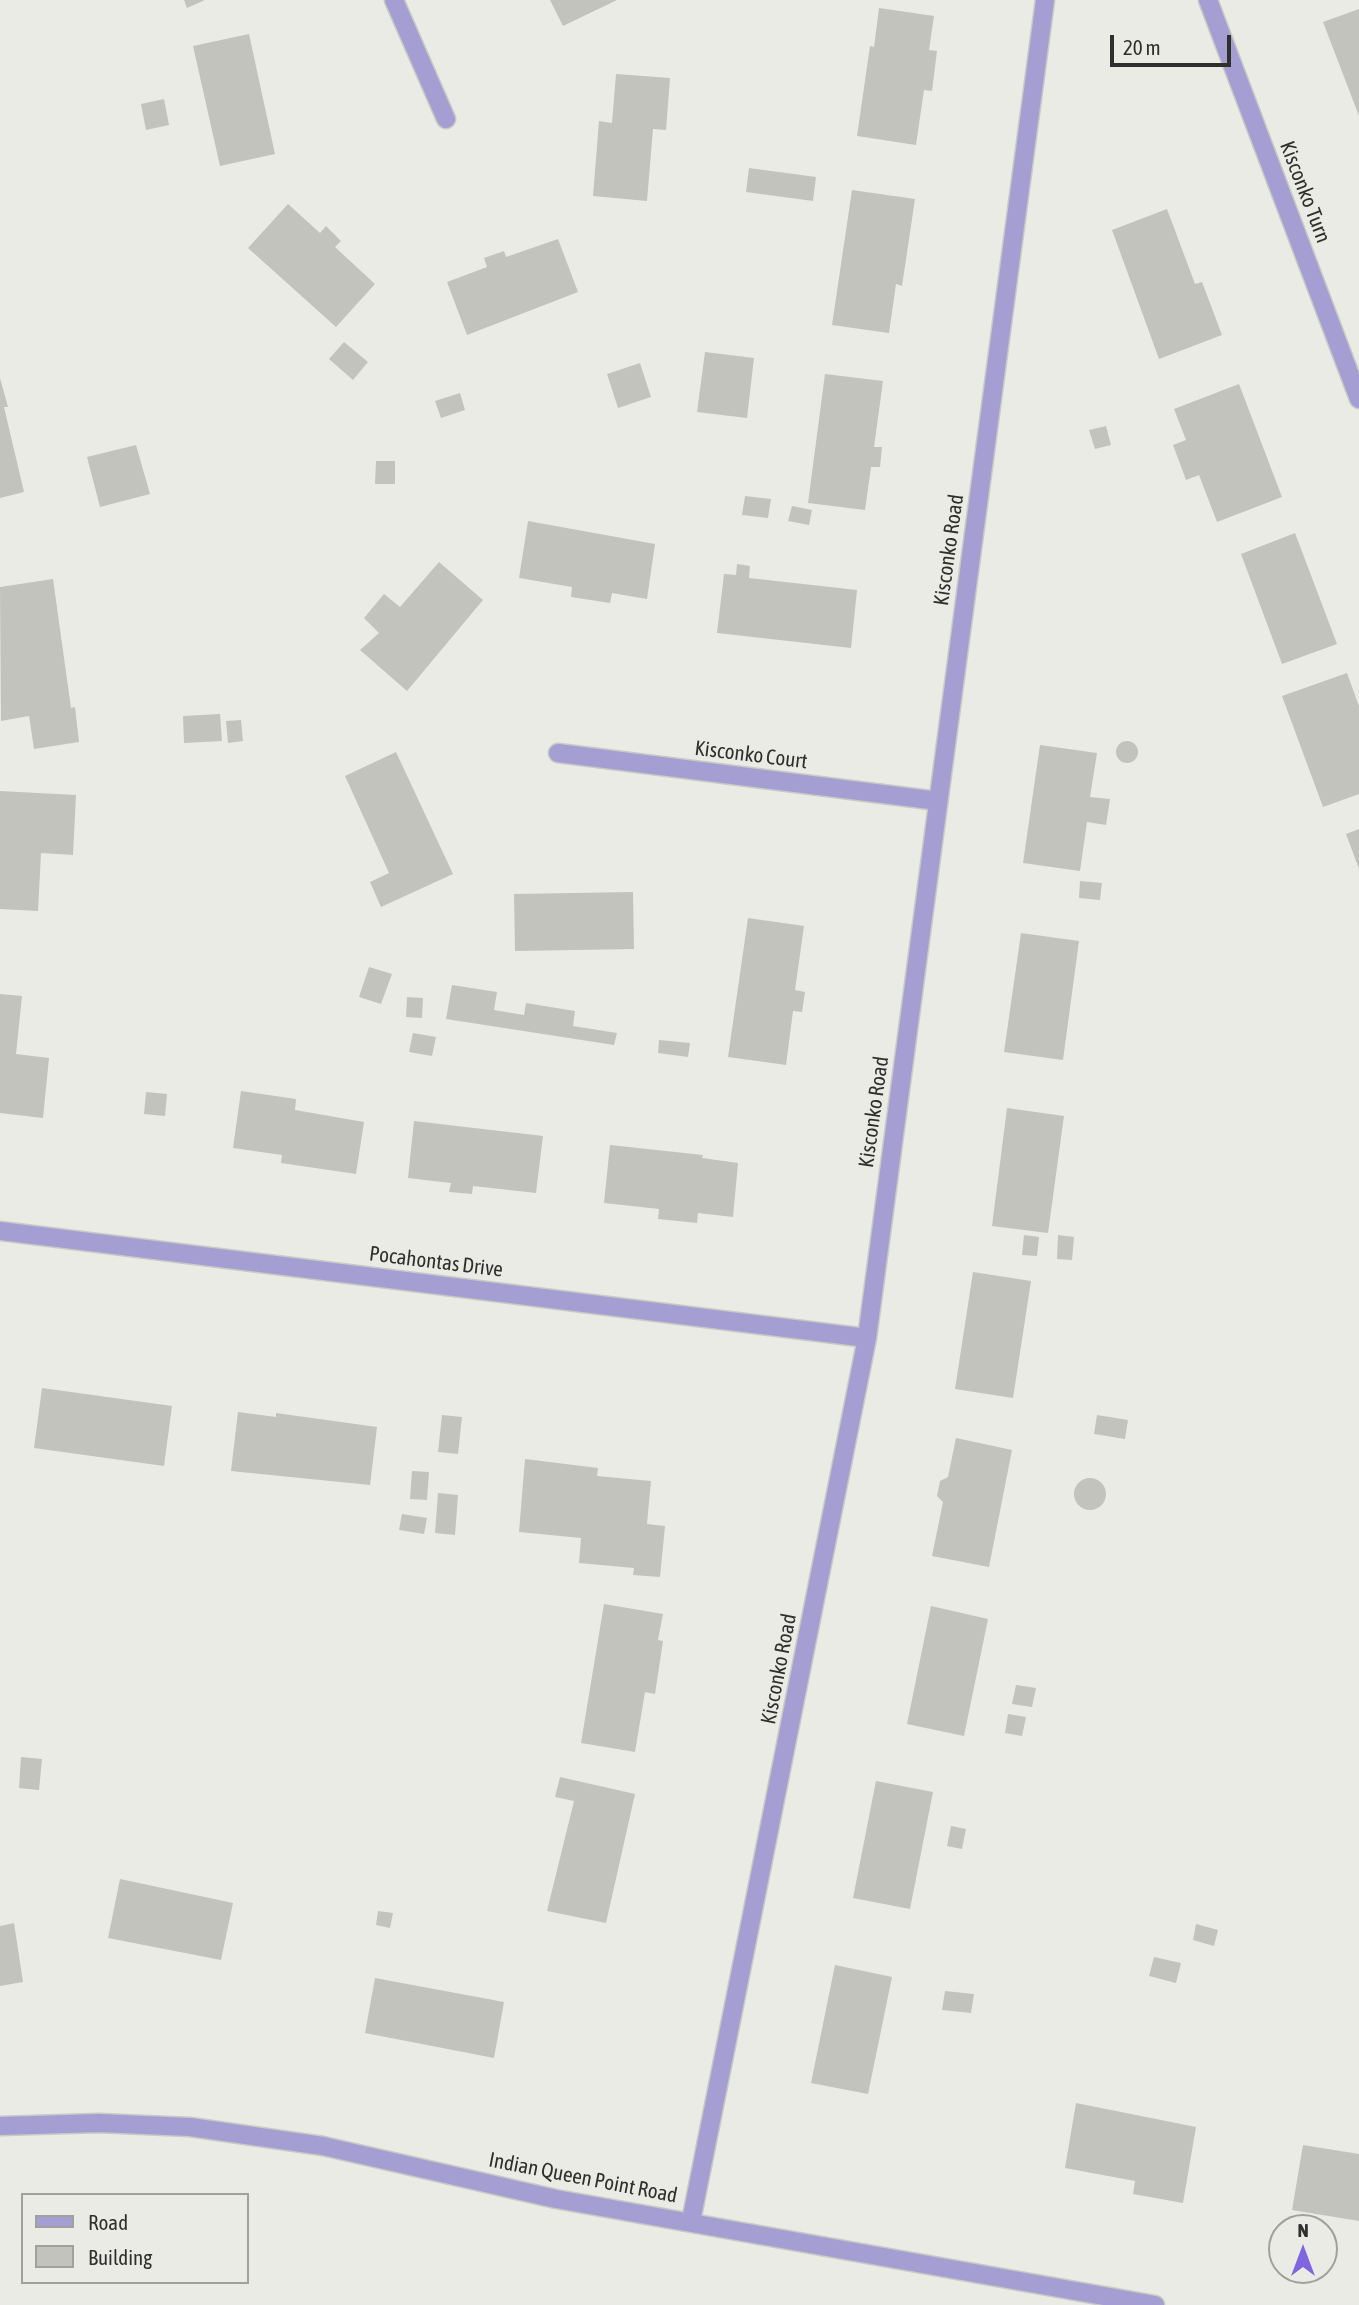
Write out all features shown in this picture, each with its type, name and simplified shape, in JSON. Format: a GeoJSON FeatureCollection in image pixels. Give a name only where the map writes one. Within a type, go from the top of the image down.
{"type":"FeatureCollection","features":[{"type":"Feature","properties":{"kind":"street"},"geometry":{"type":"LineString","coordinates":[[394,0],[446,119]]}},
{"type":"Feature","properties":{"kind":"street","name":"Kisconko Road"},"geometry":{"type":"LineString","coordinates":[[691,2221],[867,1338],[1045,0]]}},
{"type":"Feature","properties":{"kind":"street","name":"Kisconko Turn"},"geometry":{"type":"LineString","coordinates":[[1208,0],[1359,399]]}},
{"type":"Feature","properties":{"kind":"street","name":"Kisconko Court"},"geometry":{"type":"LineString","coordinates":[[558,754],[938,801]]}},
{"type":"Feature","properties":{"kind":"street","name":"Pocahontas Drive"},"geometry":{"type":"LineString","coordinates":[[0,1231],[867,1338]]}},
{"type":"Feature","properties":{"kind":"street","name":"Indian Queen Point Road"},"geometry":{"type":"LineString","coordinates":[[0,2126],[100,2123],[190,2127],[323,2146],[556,2199],[1155,2305]]}},
{"type":"Feature","properties":{"kind":"building"},"geometry":{"type":"Polygon","coordinates":[[[184,0],[205,0],[187,8],[184,0]]]}},
{"type":"Feature","properties":{"kind":"building"},"geometry":{"type":"Polygon","coordinates":[[[550,0],[617,0],[563,26],[550,0]]]}},
{"type":"Feature","properties":{"kind":"building"},"geometry":{"type":"Polygon","coordinates":[[[879,8],[934,16],[929,50],[937,51],[932,91],[924,90],[916,145],[857,136],[870,46],[874,47],[879,8]]]}},
{"type":"Feature","properties":{"kind":"building"},"geometry":{"type":"Polygon","coordinates":[[[1359,9],[1359,116],[1323,22],[1359,9]]]}},
{"type":"Feature","properties":{"kind":"building"},"geometry":{"type":"Polygon","coordinates":[[[249,34],[275,154],[220,166],[193,46],[249,34]]]}},
{"type":"Feature","properties":{"kind":"building"},"geometry":{"type":"Polygon","coordinates":[[[616,74],[670,78],[666,130],[653,129],[647,201],[593,196],[599,121],[612,123],[616,74]]]}},
{"type":"Feature","properties":{"kind":"building"},"geometry":{"type":"Polygon","coordinates":[[[164,99],[169,125],[146,130],[141,104],[164,99]]]}},
{"type":"Feature","properties":{"kind":"building"},"geometry":{"type":"Polygon","coordinates":[[[749,168],[816,177],[813,201],[746,192],[749,168]]]}},
{"type":"Feature","properties":{"kind":"building"},"geometry":{"type":"Polygon","coordinates":[[[852,190],[915,199],[902,286],[896,284],[889,333],[832,325],[852,190]]]}},
{"type":"Feature","properties":{"kind":"building"},"geometry":{"type":"Polygon","coordinates":[[[288,204],[320,233],[326,226],[341,241],[335,247],[375,284],[336,327],[248,248],[288,204]]]}},
{"type":"Feature","properties":{"kind":"building"},"geometry":{"type":"Polygon","coordinates":[[[1167,209],[1195,284],[1202,282],[1222,335],[1159,359],[1112,230],[1167,209]]]}},
{"type":"Feature","properties":{"kind":"building"},"geometry":{"type":"Polygon","coordinates":[[[558,239],[578,292],[467,335],[447,282],[487,267],[484,258],[504,251],[506,257],[558,239]]]}},
{"type":"Feature","properties":{"kind":"building"},"geometry":{"type":"Polygon","coordinates":[[[344,342],[368,362],[353,380],[329,359],[344,342]]]}},
{"type":"Feature","properties":{"kind":"building"},"geometry":{"type":"Polygon","coordinates":[[[705,352],[754,358],[747,418],[697,412],[705,352]]]}},
{"type":"Feature","properties":{"kind":"building"},"geometry":{"type":"Polygon","coordinates":[[[640,363],[651,397],[618,408],[607,374],[640,363]]]}},
{"type":"Feature","properties":{"kind":"building"},"geometry":{"type":"Polygon","coordinates":[[[825,374],[883,381],[874,447],[882,447],[880,467],[871,467],[865,510],[808,503],[825,374]]]}},
{"type":"Feature","properties":{"kind":"building"},"geometry":{"type":"Polygon","coordinates":[[[0,378],[24,492],[0,498],[0,378]]]}},
{"type":"Feature","properties":{"kind":"building"},"geometry":{"type":"Polygon","coordinates":[[[1239,384],[1282,497],[1217,522],[1199,475],[1186,480],[1173,445],[1186,440],[1174,409],[1239,384]]]}},
{"type":"Feature","properties":{"kind":"building"},"geometry":{"type":"Polygon","coordinates":[[[460,393],[465,410],[441,418],[435,401],[460,393]]]}},
{"type":"Feature","properties":{"kind":"building"},"geometry":{"type":"Polygon","coordinates":[[[1106,426],[1111,445],[1095,449],[1089,430],[1106,426]]]}},
{"type":"Feature","properties":{"kind":"building"},"geometry":{"type":"Polygon","coordinates":[[[136,445],[150,494],[100,507],[87,457],[136,445]]]}},
{"type":"Feature","properties":{"kind":"building"},"geometry":{"type":"Polygon","coordinates":[[[376,461],[395,461],[395,484],[375,484],[376,461]]]}},
{"type":"Feature","properties":{"kind":"building"},"geometry":{"type":"Polygon","coordinates":[[[745,496],[771,499],[768,518],[742,515],[745,496]]]}},
{"type":"Feature","properties":{"kind":"building"},"geometry":{"type":"Polygon","coordinates":[[[792,506],[812,510],[809,525],[788,521],[792,506]]]}},
{"type":"Feature","properties":{"kind":"building"},"geometry":{"type":"Polygon","coordinates":[[[528,521],[655,544],[647,599],[612,593],[610,603],[571,597],[572,587],[519,578],[528,521]]]}},
{"type":"Feature","properties":{"kind":"building"},"geometry":{"type":"Polygon","coordinates":[[[1295,533],[1337,644],[1282,664],[1241,554],[1295,533]]]}},
{"type":"Feature","properties":{"kind":"building"},"geometry":{"type":"Polygon","coordinates":[[[439,562],[483,600],[407,691],[360,650],[379,633],[364,618],[384,594],[400,607],[439,562]]]}},
{"type":"Feature","properties":{"kind":"building"},"geometry":{"type":"Polygon","coordinates":[[[737,564],[750,566],[749,578],[857,590],[851,648],[717,633],[724,574],[736,575],[737,564]]]}},
{"type":"Feature","properties":{"kind":"building"},"geometry":{"type":"Polygon","coordinates":[[[53,579],[71,708],[75,707],[79,742],[34,749],[29,716],[1,721],[0,587],[53,579]]]}},
{"type":"Feature","properties":{"kind":"building"},"geometry":{"type":"Polygon","coordinates":[[[1347,673],[1359,706],[1359,794],[1323,807],[1282,696],[1347,673]]]}},
{"type":"Feature","properties":{"kind":"building"},"geometry":{"type":"Polygon","coordinates":[[[220,714],[222,741],[184,743],[183,716],[220,714]]]}},
{"type":"Feature","properties":{"kind":"building"},"geometry":{"type":"Polygon","coordinates":[[[241,720],[243,741],[228,743],[226,721],[241,720]]]}},
{"type":"Feature","properties":{"kind":"building"},"geometry":{"type":"Polygon","coordinates":[[[1127,741],[1135,744],[1138,752],[1135,760],[1127,763],[1119,760],[1116,752],[1119,744],[1127,741]]]}},
{"type":"Feature","properties":{"kind":"building"},"geometry":{"type":"Polygon","coordinates":[[[1040,745],[1097,753],[1090,797],[1110,799],[1106,825],[1087,822],[1080,871],[1023,863],[1040,745]]]}},
{"type":"Feature","properties":{"kind":"building"},"geometry":{"type":"Polygon","coordinates":[[[396,752],[453,874],[381,907],[370,882],[389,873],[345,776],[396,752]]]}},
{"type":"Feature","properties":{"kind":"building"},"geometry":{"type":"Polygon","coordinates":[[[0,791],[76,795],[73,855],[41,853],[38,911],[0,909],[0,791]]]}},
{"type":"Feature","properties":{"kind":"building"},"geometry":{"type":"Polygon","coordinates":[[[1359,829],[1359,869],[1346,834],[1359,829]]]}},
{"type":"Feature","properties":{"kind":"building"},"geometry":{"type":"Polygon","coordinates":[[[1080,881],[1102,883],[1100,900],[1079,898],[1080,881]]]}},
{"type":"Feature","properties":{"kind":"building"},"geometry":{"type":"Polygon","coordinates":[[[633,892],[634,949],[515,951],[514,894],[633,892]]]}},
{"type":"Feature","properties":{"kind":"building"},"geometry":{"type":"Polygon","coordinates":[[[748,918],[804,926],[795,990],[805,992],[802,1012],[793,1011],[786,1065],[728,1057],[748,918]]]}},
{"type":"Feature","properties":{"kind":"building"},"geometry":{"type":"Polygon","coordinates":[[[1021,933],[1079,941],[1063,1060],[1004,1052],[1021,933]]]}},
{"type":"Feature","properties":{"kind":"building"},"geometry":{"type":"Polygon","coordinates":[[[369,967],[392,974],[381,1004],[359,997],[369,967]]]}},
{"type":"Feature","properties":{"kind":"building"},"geometry":{"type":"Polygon","coordinates":[[[452,985],[497,992],[494,1010],[524,1015],[526,1003],[575,1011],[573,1026],[617,1033],[614,1045],[446,1019],[452,985]]]}},
{"type":"Feature","properties":{"kind":"building"},"geometry":{"type":"Polygon","coordinates":[[[0,994],[22,996],[16,1054],[49,1058],[43,1118],[0,1113],[0,994]]]}},
{"type":"Feature","properties":{"kind":"building"},"geometry":{"type":"Polygon","coordinates":[[[407,997],[423,998],[422,1018],[406,1017],[407,997]]]}},
{"type":"Feature","properties":{"kind":"building"},"geometry":{"type":"Polygon","coordinates":[[[413,1033],[436,1037],[432,1056],[409,1052],[413,1033]]]}},
{"type":"Feature","properties":{"kind":"building"},"geometry":{"type":"Polygon","coordinates":[[[659,1040],[690,1043],[688,1057],[658,1053],[659,1040]]]}},
{"type":"Feature","properties":{"kind":"building"},"geometry":{"type":"Polygon","coordinates":[[[241,1091],[296,1099],[295,1110],[364,1122],[356,1174],[281,1163],[282,1155],[233,1148],[241,1091]]]}},
{"type":"Feature","properties":{"kind":"building"},"geometry":{"type":"Polygon","coordinates":[[[146,1092],[167,1094],[165,1116],[144,1114],[146,1092]]]}},
{"type":"Feature","properties":{"kind":"building"},"geometry":{"type":"Polygon","coordinates":[[[1007,1108],[1064,1116],[1048,1233],[992,1226],[1007,1108]]]}},
{"type":"Feature","properties":{"kind":"building"},"geometry":{"type":"Polygon","coordinates":[[[414,1121],[543,1136],[536,1193],[473,1186],[472,1194],[449,1192],[451,1183],[408,1178],[414,1121]]]}},
{"type":"Feature","properties":{"kind":"building"},"geometry":{"type":"Polygon","coordinates":[[[610,1145],[703,1155],[702,1158],[738,1163],[733,1217],[698,1213],[697,1223],[658,1219],[659,1209],[604,1203],[610,1145]]]}},
{"type":"Feature","properties":{"kind":"building"},"geometry":{"type":"Polygon","coordinates":[[[1024,1235],[1039,1237],[1037,1256],[1022,1255],[1024,1235]]]}},
{"type":"Feature","properties":{"kind":"building"},"geometry":{"type":"Polygon","coordinates":[[[1058,1235],[1074,1237],[1072,1260],[1057,1259],[1058,1235]]]}},
{"type":"Feature","properties":{"kind":"building"},"geometry":{"type":"Polygon","coordinates":[[[973,1272],[1031,1281],[1013,1398],[955,1389],[973,1272]]]}},
{"type":"Feature","properties":{"kind":"building"},"geometry":{"type":"Polygon","coordinates":[[[42,1388],[172,1406],[164,1466],[34,1448],[42,1388]]]}},
{"type":"Feature","properties":{"kind":"building"},"geometry":{"type":"Polygon","coordinates":[[[238,1412],[276,1417],[276,1413],[377,1427],[370,1485],[231,1471],[238,1412]]]}},
{"type":"Feature","properties":{"kind":"building"},"geometry":{"type":"Polygon","coordinates":[[[442,1415],[462,1417],[458,1454],[438,1452],[442,1415]]]}},
{"type":"Feature","properties":{"kind":"building"},"geometry":{"type":"Polygon","coordinates":[[[1097,1415],[1128,1420],[1125,1439],[1094,1434],[1097,1415]]]}},
{"type":"Feature","properties":{"kind":"building"},"geometry":{"type":"Polygon","coordinates":[[[956,1438],[1012,1450],[989,1567],[932,1556],[943,1502],[937,1496],[940,1481],[948,1477],[956,1438]]]}},
{"type":"Feature","properties":{"kind":"building"},"geometry":{"type":"Polygon","coordinates":[[[525,1459],[598,1468],[597,1476],[651,1481],[647,1524],[665,1526],[660,1577],[633,1575],[634,1568],[579,1563],[581,1538],[519,1532],[525,1459]]]}},
{"type":"Feature","properties":{"kind":"building"},"geometry":{"type":"Polygon","coordinates":[[[412,1471],[429,1472],[427,1500],[410,1499],[412,1471]]]}},
{"type":"Feature","properties":{"kind":"building"},"geometry":{"type":"Polygon","coordinates":[[[1090,1478],[1101,1483],[1106,1494],[1101,1505],[1090,1510],[1079,1505],[1074,1494],[1079,1483],[1090,1478]]]}},
{"type":"Feature","properties":{"kind":"building"},"geometry":{"type":"Polygon","coordinates":[[[438,1493],[458,1495],[455,1535],[435,1533],[438,1493]]]}},
{"type":"Feature","properties":{"kind":"building"},"geometry":{"type":"Polygon","coordinates":[[[402,1514],[427,1518],[424,1534],[399,1530],[402,1514]]]}},
{"type":"Feature","properties":{"kind":"building"},"geometry":{"type":"Polygon","coordinates":[[[604,1604],[663,1614],[658,1640],[663,1641],[655,1694],[645,1692],[635,1752],[581,1743],[604,1604]]]}},
{"type":"Feature","properties":{"kind":"building"},"geometry":{"type":"Polygon","coordinates":[[[931,1606],[988,1619],[964,1736],[907,1724],[931,1606]]]}},
{"type":"Feature","properties":{"kind":"building"},"geometry":{"type":"Polygon","coordinates":[[[1016,1685],[1036,1688],[1032,1707],[1012,1704],[1016,1685]]]}},
{"type":"Feature","properties":{"kind":"building"},"geometry":{"type":"Polygon","coordinates":[[[1008,1714],[1026,1717],[1022,1736],[1005,1733],[1008,1714]]]}},
{"type":"Feature","properties":{"kind":"building"},"geometry":{"type":"Polygon","coordinates":[[[21,1757],[42,1759],[39,1790],[19,1788],[21,1757]]]}},
{"type":"Feature","properties":{"kind":"building"},"geometry":{"type":"Polygon","coordinates":[[[560,1777],[635,1794],[606,1923],[547,1911],[574,1801],[555,1797],[560,1777]]]}},
{"type":"Feature","properties":{"kind":"building"},"geometry":{"type":"Polygon","coordinates":[[[876,1781],[933,1792],[910,1909],[853,1898],[876,1781]]]}},
{"type":"Feature","properties":{"kind":"building"},"geometry":{"type":"Polygon","coordinates":[[[951,1826],[966,1829],[962,1849],[947,1846],[951,1826]]]}},
{"type":"Feature","properties":{"kind":"building"},"geometry":{"type":"Polygon","coordinates":[[[120,1879],[233,1903],[221,1960],[108,1938],[120,1879]]]}},
{"type":"Feature","properties":{"kind":"building"},"geometry":{"type":"Polygon","coordinates":[[[378,1911],[393,1913],[390,1928],[376,1925],[378,1911]]]}},
{"type":"Feature","properties":{"kind":"building"},"geometry":{"type":"Polygon","coordinates":[[[14,1923],[23,1982],[0,1986],[0,1926],[14,1923]]]}},
{"type":"Feature","properties":{"kind":"building"},"geometry":{"type":"Polygon","coordinates":[[[1196,1924],[1218,1930],[1214,1946],[1193,1940],[1196,1924]]]}},
{"type":"Feature","properties":{"kind":"building"},"geometry":{"type":"Polygon","coordinates":[[[1154,1957],[1181,1963],[1176,1983],[1149,1976],[1154,1957]]]}},
{"type":"Feature","properties":{"kind":"building"},"geometry":{"type":"Polygon","coordinates":[[[835,1965],[892,1977],[868,2094],[811,2083],[835,1965]]]}},
{"type":"Feature","properties":{"kind":"building"},"geometry":{"type":"Polygon","coordinates":[[[375,1978],[504,2002],[494,2058],[365,2033],[375,1978]]]}},
{"type":"Feature","properties":{"kind":"building"},"geometry":{"type":"Polygon","coordinates":[[[945,1991],[974,1994],[971,2013],[942,2010],[945,1991]]]}},
{"type":"Feature","properties":{"kind":"building"},"geometry":{"type":"Polygon","coordinates":[[[1076,2103],[1196,2127],[1183,2203],[1133,2194],[1135,2181],[1065,2168],[1076,2103]]]}},
{"type":"Feature","properties":{"kind":"building"},"geometry":{"type":"Polygon","coordinates":[[[1303,2145],[1359,2154],[1359,2221],[1338,2218],[1338,2214],[1292,2210],[1303,2145]]]}}]}
